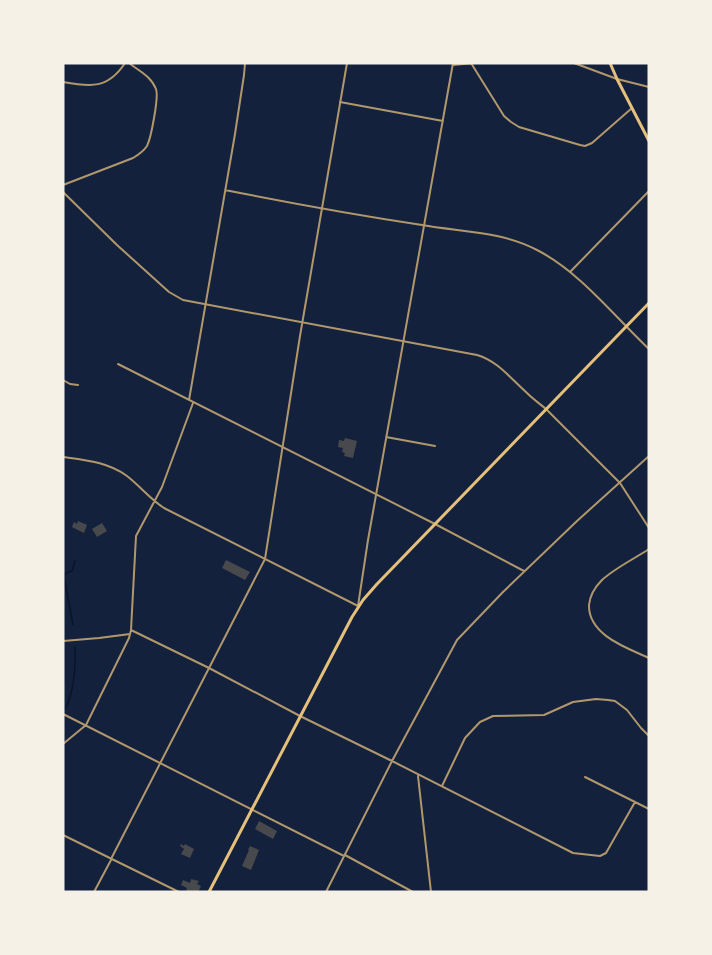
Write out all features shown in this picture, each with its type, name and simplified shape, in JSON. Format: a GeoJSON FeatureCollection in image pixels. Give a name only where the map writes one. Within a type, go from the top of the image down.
{"type":"FeatureCollection","features":[{"type":"Feature","properties":{"kind":"main road"},"geometry":{"type":"LineString","coordinates":[[610,63],[649,141]]}},
{"type":"Feature","properties":{"kind":"main road"},"geometry":{"type":"LineString","coordinates":[[209,892],[358,606],[649,303]]}},
{"type":"Feature","properties":{"kind":"street"},"geometry":{"type":"LineString","coordinates":[[63,82],[86,86],[104,83],[127,63],[148,77],[157,92],[157,102],[147,145],[140,154],[133,159],[63,185]]}},
{"type":"Feature","properties":{"kind":"street"},"geometry":{"type":"LineString","coordinates":[[189,399],[245,63]]}},
{"type":"Feature","properties":{"kind":"street"},"geometry":{"type":"LineString","coordinates":[[94,892],[265,559],[347,63]]}},
{"type":"Feature","properties":{"kind":"street"},"geometry":{"type":"LineString","coordinates":[[63,456],[102,463],[115,468],[164,508],[358,606],[453,64],[472,63],[504,116],[511,122],[519,127],[580,145],[592,143],[632,108]]}},
{"type":"Feature","properties":{"kind":"street"},"geometry":{"type":"LineString","coordinates":[[574,63],[617,80],[649,87]]}},
{"type":"Feature","properties":{"kind":"street"},"geometry":{"type":"LineString","coordinates":[[340,102],[443,121]]}},
{"type":"Feature","properties":{"kind":"street"},"geometry":{"type":"LineString","coordinates":[[225,190],[424,226],[476,232],[520,243],[539,251],[570,272],[649,349]]}},
{"type":"Feature","properties":{"kind":"street"},"geometry":{"type":"LineString","coordinates":[[570,272],[649,191]]}},
{"type":"Feature","properties":{"kind":"street"},"geometry":{"type":"LineString","coordinates":[[63,192],[117,245],[173,295],[183,300],[477,355],[488,359],[499,366],[546,409],[620,483],[649,528]]}},
{"type":"Feature","properties":{"kind":"street"},"geometry":{"type":"LineString","coordinates":[[118,364],[524,571]]}},
{"type":"Feature","properties":{"kind":"street"},"geometry":{"type":"LineString","coordinates":[[63,380],[78,386]]}},
{"type":"Feature","properties":{"kind":"street"},"geometry":{"type":"LineString","coordinates":[[63,744],[86,725],[131,632],[135,542],[138,531],[154,501],[158,498],[194,402]]}},
{"type":"Feature","properties":{"kind":"street"},"geometry":{"type":"LineString","coordinates":[[386,437],[435,446]]}},
{"type":"Feature","properties":{"kind":"street"},"geometry":{"type":"LineString","coordinates":[[326,892],[392,761],[457,640],[524,571],[649,456]]}},
{"type":"Feature","properties":{"kind":"street"},"geometry":{"type":"LineString","coordinates":[[649,549],[597,585],[589,608],[592,621],[598,630],[649,658]]}},
{"type":"Feature","properties":{"kind":"street"},"geometry":{"type":"LineString","coordinates":[[63,640],[99,638],[131,632],[208,668],[573,854],[600,856],[606,853],[635,801]]}},
{"type":"Feature","properties":{"kind":"street"},"geometry":{"type":"LineString","coordinates":[[442,786],[465,738],[480,722],[493,716],[544,715],[573,702],[608,700],[615,701],[627,710],[649,736]]}},
{"type":"Feature","properties":{"kind":"street"},"geometry":{"type":"LineString","coordinates":[[63,714],[413,892]]}},
{"type":"Feature","properties":{"kind":"street"},"geometry":{"type":"LineString","coordinates":[[418,774],[431,892]]}},
{"type":"Feature","properties":{"kind":"street"},"geometry":{"type":"LineString","coordinates":[[585,777],[649,809]]}},
{"type":"Feature","properties":{"kind":"street"},"geometry":{"type":"LineString","coordinates":[[63,835],[179,892]]}},
{"type":"Feature","properties":{"kind":"building"},"geometry":{"type":"Polygon","coordinates":[[[345,438],[357,441],[353,458],[344,456],[343,448],[338,447],[339,440],[344,441],[345,438]]]}},
{"type":"Feature","properties":{"kind":"building"},"geometry":{"type":"Polygon","coordinates":[[[78,521],[87,525],[84,533],[72,527],[74,522],[77,524],[78,521]]]}},
{"type":"Feature","properties":{"kind":"building"},"geometry":{"type":"Polygon","coordinates":[[[102,523],[107,531],[97,537],[92,529],[102,523]]]}},
{"type":"Feature","properties":{"kind":"building"},"geometry":{"type":"Polygon","coordinates":[[[226,560],[250,572],[245,580],[222,568],[226,560]]]}},
{"type":"Feature","properties":{"kind":"building"},"geometry":{"type":"Polygon","coordinates":[[[259,821],[277,831],[273,839],[255,829],[259,821]]]}},
{"type":"Feature","properties":{"kind":"building"},"geometry":{"type":"Polygon","coordinates":[[[181,844],[194,849],[190,858],[181,854],[184,849],[180,846],[181,844]]]}},
{"type":"Feature","properties":{"kind":"building"},"geometry":{"type":"Polygon","coordinates":[[[250,846],[259,850],[251,870],[242,866],[250,846]]]}},
{"type":"Feature","properties":{"kind":"building"},"geometry":{"type":"Polygon","coordinates":[[[191,879],[199,881],[197,884],[201,886],[198,892],[186,891],[187,888],[181,885],[183,880],[190,883],[191,879]]]}},
{"type":"Feature","properties":{"kind":"waterway"},"geometry":{"type":"LineString","coordinates":[[73,625],[64,576],[72,571],[75,561]]}},
{"type":"Feature","properties":{"kind":"waterway"},"geometry":{"type":"LineString","coordinates":[[66,708],[74,678],[75,647]]}}]}
